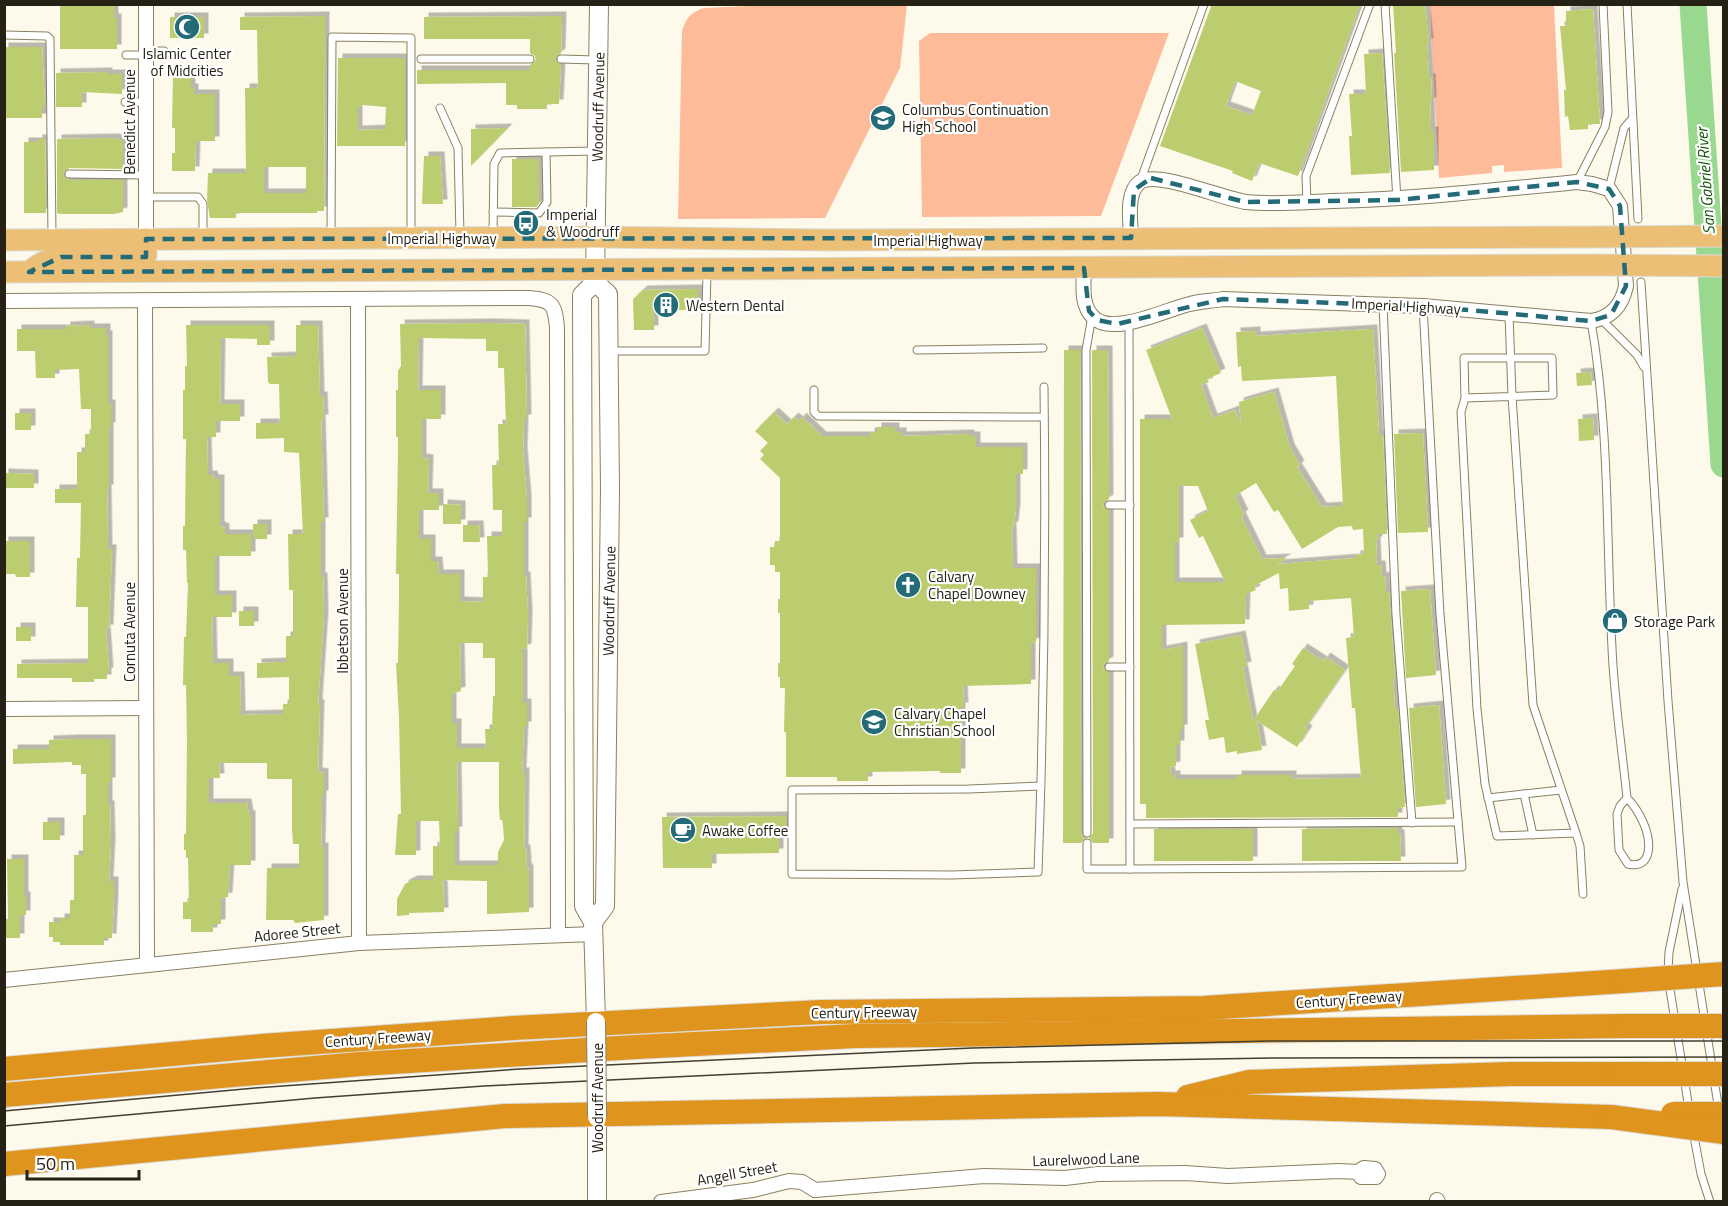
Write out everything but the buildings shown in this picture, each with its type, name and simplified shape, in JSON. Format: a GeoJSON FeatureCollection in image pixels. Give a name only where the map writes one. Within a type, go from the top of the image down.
{"type":"FeatureCollection","features":[{"type":"Feature","properties":{"kind":"highway","name":"Century Freeway"},"geometry":{"type":"LineString","coordinates":[[4,1069],[262,1046],[513,1028],[821,1012],[1204,1008],[1724,974]]}},
{"type":"Feature","properties":{"kind":"highway"},"geometry":{"type":"LineString","coordinates":[[1204,1008],[1524,1022],[1564,1026]]}},
{"type":"Feature","properties":{"kind":"highway"},"geometry":{"type":"LineString","coordinates":[[4,1095],[360,1064],[856,1036],[1564,1026],[1724,1026]]}},
{"type":"Feature","properties":{"kind":"highway"},"geometry":{"type":"LineString","coordinates":[[1157,1104],[1249,1082],[1511,1074],[1724,1074]]}},
{"type":"Feature","properties":{"kind":"highway"},"geometry":{"type":"LineString","coordinates":[[4,1164],[505,1116],[1157,1104],[1611,1117],[1724,1114]]}},
{"type":"Feature","properties":{"kind":"highway"},"geometry":{"type":"LineString","coordinates":[[1611,1117],[1724,1132]]}},
{"type":"Feature","properties":{"kind":"main road","name":"Woodruff Avenue"},"geometry":{"type":"LineString","coordinates":[[594,928],[605,906],[596,613],[582,295],[594,275],[599,4]]}},
{"type":"Feature","properties":{"kind":"main road","name":"Imperial Highway"},"geometry":{"type":"LineString","coordinates":[[4,240],[595,237],[827,240],[1724,236]]}},
{"type":"Feature","properties":{"kind":"main road"},"geometry":{"type":"LineString","coordinates":[[29,272],[40,262],[61,257],[139,258],[146,255],[146,240]]}},
{"type":"Feature","properties":{"kind":"main road","name":"Imperial Highway"},"geometry":{"type":"LineString","coordinates":[[4,272],[594,275],[707,270],[1724,266]]}},
{"type":"Feature","properties":{"kind":"main road","name":"Woodruff Avenue"},"geometry":{"type":"LineString","coordinates":[[594,275],[608,294],[609,351],[584,906],[594,928],[597,1202]]}},
{"type":"Feature","properties":{"kind":"street","name":"Benedict Avenue"},"geometry":{"type":"LineString","coordinates":[[146,4],[146,240]]}},
{"type":"Feature","properties":{"kind":"street"},"geometry":{"type":"LineString","coordinates":[[1131,238],[1131,201],[1134,190],[1140,182],[1151,178],[1165,179],[1245,202],[1397,200],[1577,182],[1592,184],[1609,189],[1620,206],[1626,286],[1623,298],[1611,315],[1596,320]]}},
{"type":"Feature","properties":{"kind":"street"},"geometry":{"type":"LineString","coordinates":[[1084,268],[1085,302],[1092,316]]}},
{"type":"Feature","properties":{"kind":"street"},"geometry":{"type":"LineString","coordinates":[[4,301],[530,298],[543,299],[551,304],[556,314],[557,328],[558,935]]}},
{"type":"Feature","properties":{"kind":"street","name":"Imperial Highway"},"geometry":{"type":"LineString","coordinates":[[1092,316],[1110,324],[1129,322],[1190,304],[1223,299],[1423,306],[1596,320]]}},
{"type":"Feature","properties":{"kind":"street","name":"Ibbetson Avenue"},"geometry":{"type":"LineString","coordinates":[[358,300],[359,943]]}},
{"type":"Feature","properties":{"kind":"street","name":"Cornuta Avenue"},"geometry":{"type":"LineString","coordinates":[[145,301],[147,964]]}},
{"type":"Feature","properties":{"kind":"street"},"geometry":{"type":"LineString","coordinates":[[4,709],[146,708]]}},
{"type":"Feature","properties":{"kind":"street","name":"Adoree Street"},"geometry":{"type":"LineString","coordinates":[[4,980],[359,943],[558,935],[594,928]]}},
{"type":"Feature","properties":{"kind":"street","name":"Laurelwood Lane"},"geometry":{"type":"LineString","coordinates":[[816,1196],[976,1176],[1065,1178],[1098,1174],[1185,1173],[1228,1176],[1339,1171],[1358,1173]]}},
{"type":"Feature","properties":{"kind":"street","name":"Angell Street"},"geometry":{"type":"LineString","coordinates":[[661,1202],[753,1190],[796,1181],[805,1183],[816,1196]]}},
{"type":"Feature","properties":{"kind":"lane"},"geometry":{"type":"LineString","coordinates":[[1140,182],[1204,4]]}},
{"type":"Feature","properties":{"kind":"lane"},"geometry":{"type":"LineString","coordinates":[[1307,202],[1306,176],[1370,4]]}},
{"type":"Feature","properties":{"kind":"lane"},"geometry":{"type":"LineString","coordinates":[[1385,4],[1397,200]]}},
{"type":"Feature","properties":{"kind":"lane"},"geometry":{"type":"LineString","coordinates":[[1577,182],[1605,127],[1608,112],[1603,4]]}},
{"type":"Feature","properties":{"kind":"lane"},"geometry":{"type":"LineString","coordinates":[[1627,4],[1638,219]]}},
{"type":"Feature","properties":{"kind":"lane"},"geometry":{"type":"LineString","coordinates":[[4,35],[46,36],[50,39],[52,240]]}},
{"type":"Feature","properties":{"kind":"lane"},"geometry":{"type":"LineString","coordinates":[[331,239],[332,37],[411,38],[411,239]]}},
{"type":"Feature","properties":{"kind":"lane"},"geometry":{"type":"LineString","coordinates":[[126,55],[164,51]]}},
{"type":"Feature","properties":{"kind":"lane"},"geometry":{"type":"LineString","coordinates":[[421,59],[530,60]]}},
{"type":"Feature","properties":{"kind":"lane"},"geometry":{"type":"LineString","coordinates":[[561,60],[599,60]]}},
{"type":"Feature","properties":{"kind":"lane"},"geometry":{"type":"LineString","coordinates":[[125,102],[146,102]]}},
{"type":"Feature","properties":{"kind":"lane"},"geometry":{"type":"LineString","coordinates":[[440,108],[458,148],[460,238]]}},
{"type":"Feature","properties":{"kind":"lane"},"geometry":{"type":"LineString","coordinates":[[1609,189],[1624,128],[1632,119]]}},
{"type":"Feature","properties":{"kind":"lane"},"geometry":{"type":"LineString","coordinates":[[493,238],[494,164],[500,153],[597,151]]}},
{"type":"Feature","properties":{"kind":"lane"},"geometry":{"type":"LineString","coordinates":[[493,212],[539,213],[547,202],[546,152]]}},
{"type":"Feature","properties":{"kind":"lane"},"geometry":{"type":"LineString","coordinates":[[69,174],[146,175]]}},
{"type":"Feature","properties":{"kind":"lane"},"geometry":{"type":"LineString","coordinates":[[146,197],[198,197],[203,204],[203,239]]}},
{"type":"Feature","properties":{"kind":"lane"},"geometry":{"type":"LineString","coordinates":[[609,351],[705,351],[707,270]]}},
{"type":"Feature","properties":{"kind":"lane"},"geometry":{"type":"LineString","coordinates":[[1641,282],[1668,701],[1683,882],[1724,1137]]}},
{"type":"Feature","properties":{"kind":"lane"},"geometry":{"type":"LineString","coordinates":[[1383,304],[1396,615],[1412,823]]}},
{"type":"Feature","properties":{"kind":"lane"},"geometry":{"type":"LineString","coordinates":[[1087,843],[1087,869],[1462,867],[1440,614],[1423,306]]}},
{"type":"Feature","properties":{"kind":"lane"},"geometry":{"type":"LineString","coordinates":[[1509,314],[1512,396],[1532,702],[1580,846],[1583,894]]}},
{"type":"Feature","properties":{"kind":"lane"},"geometry":{"type":"LineString","coordinates":[[1087,833],[1086,350],[1092,316]]}},
{"type":"Feature","properties":{"kind":"lane"},"geometry":{"type":"LineString","coordinates":[[1596,320],[1637,355],[1646,370]]}},
{"type":"Feature","properties":{"kind":"lane"},"geometry":{"type":"LineString","coordinates":[[1596,320],[1605,450],[1612,651],[1627,798],[1646,829],[1647,855],[1638,865],[1628,864],[1619,850],[1617,814],[1627,798]]}},
{"type":"Feature","properties":{"kind":"lane"},"geometry":{"type":"LineString","coordinates":[[1129,322],[1130,869]]}},
{"type":"Feature","properties":{"kind":"lane"},"geometry":{"type":"LineString","coordinates":[[916,350],[1043,348]]}},
{"type":"Feature","properties":{"kind":"lane"},"geometry":{"type":"LineString","coordinates":[[1466,398],[1553,395],[1552,358],[1464,358],[1466,398],[1461,412],[1477,709],[1488,798],[1497,836],[1576,833]]}},
{"type":"Feature","properties":{"kind":"lane"},"geometry":{"type":"LineString","coordinates":[[1041,786],[969,789],[792,790],[792,874],[1038,872],[1041,786],[1045,585],[1044,387]]}},
{"type":"Feature","properties":{"kind":"lane"},"geometry":{"type":"LineString","coordinates":[[814,390],[814,412],[818,416],[1044,417]]}},
{"type":"Feature","properties":{"kind":"lane"},"geometry":{"type":"LineString","coordinates":[[1109,505],[1130,505]]}},
{"type":"Feature","properties":{"kind":"lane"},"geometry":{"type":"LineString","coordinates":[[1109,666],[1130,667]]}},
{"type":"Feature","properties":{"kind":"lane"},"geometry":{"type":"LineString","coordinates":[[1488,798],[1561,790]]}},
{"type":"Feature","properties":{"kind":"lane"},"geometry":{"type":"LineString","coordinates":[[1524,794],[1533,835]]}},
{"type":"Feature","properties":{"kind":"lane"},"geometry":{"type":"LineString","coordinates":[[1130,824],[1458,822]]}},
{"type":"Feature","properties":{"kind":"lane"},"geometry":{"type":"LineString","coordinates":[[1683,882],[1669,952],[1670,998],[1701,1174],[1710,1202]]}},
{"type":"Feature","properties":{"kind":"highlighted area"},"geometry":{"type":"Polygon","coordinates":[[[1151,178],[1245,202],[1397,200],[1577,182],[1609,189],[1620,206],[1626,286],[1611,315],[1591,321],[1423,306],[1223,299],[1117,324],[1097,320],[1089,311],[1084,268],[29,272],[61,257],[146,257],[146,239],[1131,238],[1134,190],[1151,178]]]}},
{"type":"Feature","properties":{"kind":"shaded area"},"geometry":{"type":"Polygon","coordinates":[[[772,5],[907,5],[900,68],[825,218],[678,219],[682,31],[685,22],[696,11],[704,8],[772,5]]]}},
{"type":"Feature","properties":{"kind":"shaded area"},"geometry":{"type":"Polygon","coordinates":[[[1430,5],[1554,5],[1562,168],[1504,172],[1504,165],[1492,166],[1492,173],[1439,178],[1430,5]]]}},
{"type":"Feature","properties":{"kind":"shaded area"},"geometry":{"type":"Polygon","coordinates":[[[930,33],[1169,33],[1101,216],[922,217],[919,41],[930,33]]]}},
{"type":"Feature","properties":{"kind":"waterway","name":"San Gabriel River"},"geometry":{"type":"LineString","coordinates":[[1693,4],[1724,464]]}},
{"type":"Feature","properties":{"kind":"tram line"},"geometry":{"type":"LineString","coordinates":[[4,1111],[255,1088],[520,1069],[972,1048],[1270,1041],[1724,1041]]}},
{"type":"Feature","properties":{"kind":"tram line"},"geometry":{"type":"LineString","coordinates":[[4,1126],[315,1098],[484,1086],[974,1063],[1276,1058],[1724,1057]]}},
{"type":"Feature","properties":{"kind":"place","name":"Islamic Center of Midcities"},"geometry":{"type":"Point","coordinates":[187,27]}},
{"type":"Feature","properties":{"kind":"place","name":"Columbus Continuation High School"},"geometry":{"type":"Point","coordinates":[883,118]}},
{"type":"Feature","properties":{"kind":"place","name":"Imperial & Woodruff"},"geometry":{"type":"Point","coordinates":[526,223]}},
{"type":"Feature","properties":{"kind":"place","name":"Western Dental"},"geometry":{"type":"Point","coordinates":[666,305]}},
{"type":"Feature","properties":{"kind":"place","name":"Calvary Chapel Downey"},"geometry":{"type":"Point","coordinates":[908,585]}},
{"type":"Feature","properties":{"kind":"place","name":"Storage Park"},"geometry":{"type":"Point","coordinates":[1615,621]}},
{"type":"Feature","properties":{"kind":"place","name":"Calvary Chapel Christian School"},"geometry":{"type":"Point","coordinates":[874,722]}},
{"type":"Feature","properties":{"kind":"place","name":"Awake Coffee"},"geometry":{"type":"Point","coordinates":[683,830]}}]}
